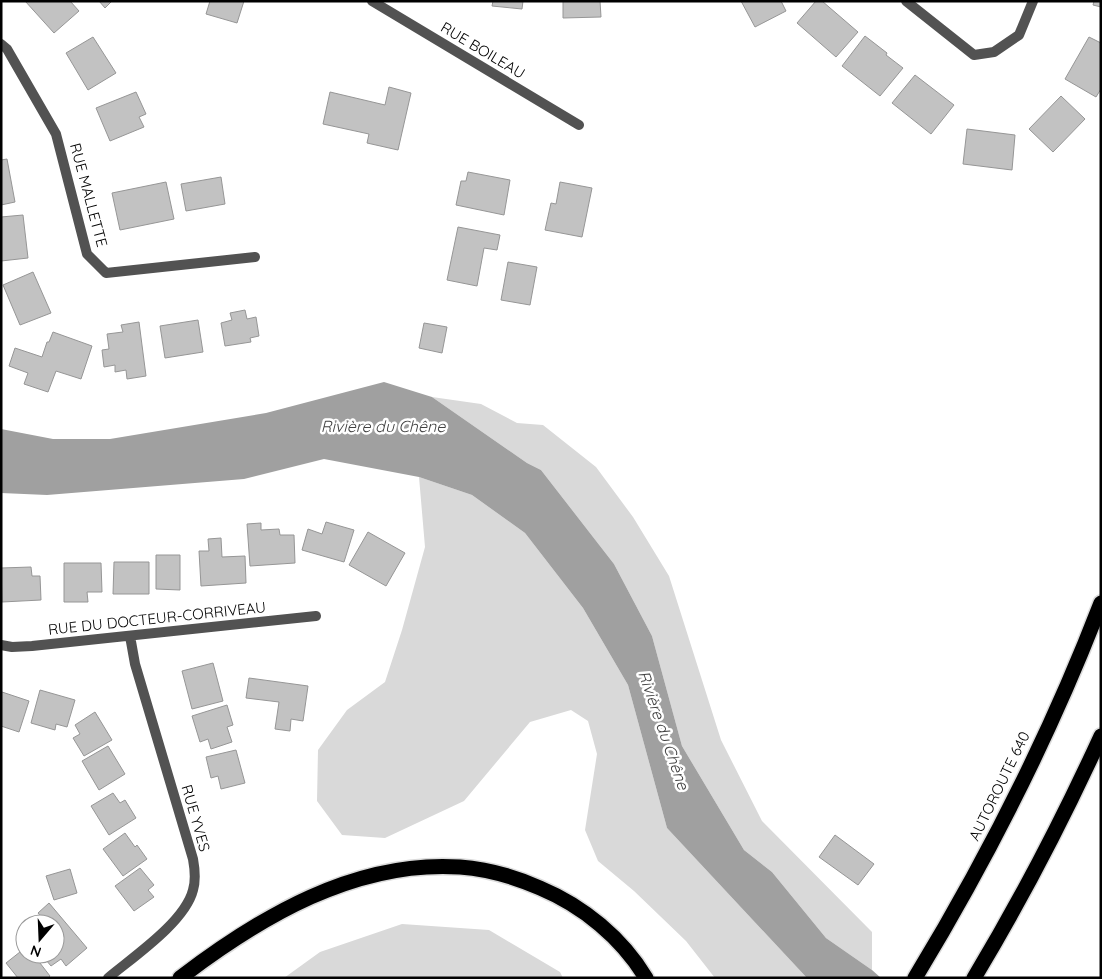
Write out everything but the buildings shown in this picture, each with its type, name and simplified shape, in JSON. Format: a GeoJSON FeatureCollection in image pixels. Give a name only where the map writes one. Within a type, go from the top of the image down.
{"type":"FeatureCollection","features":[{"type":"Feature","properties":{"kind":"highway","name":"AUTOROUTE 640"},"geometry":{"type":"LineString","coordinates":[[915,978],[969,884],[1012,803],[1050,724],[1101,603]]}},
{"type":"Feature","properties":{"kind":"highway"},"geometry":{"type":"LineString","coordinates":[[974,978],[1042,856],[1101,736]]}},
{"type":"Feature","properties":{"kind":"highway"},"geometry":{"type":"LineString","coordinates":[[180,978],[220,948],[253,927],[318,893],[378,874],[442,867],[459,867],[486,871],[521,881],[560,898],[588,915],[605,930],[621,945],[646,978]]}},
{"type":"Feature","properties":{"kind":"street","name":"RUE BOILEAU"},"geometry":{"type":"LineString","coordinates":[[372,1],[579,125]]}},
{"type":"Feature","properties":{"kind":"street"},"geometry":{"type":"LineString","coordinates":[[906,1],[974,54],[994,52],[1019,36],[1033,1]]}},
{"type":"Feature","properties":{"kind":"street","name":"RUE MALLETTE"},"geometry":{"type":"LineString","coordinates":[[1,44],[7,49],[56,134],[87,254],[106,273],[255,256]]}},
{"type":"Feature","properties":{"kind":"street","name":"RUE DU DOCTEUR-CORRIVEAU"},"geometry":{"type":"LineString","coordinates":[[1,644],[18,647],[32,646],[316,616]]}},
{"type":"Feature","properties":{"kind":"street","name":"RUE YVES"},"geometry":{"type":"LineString","coordinates":[[108,978],[178,917],[188,903],[195,883],[193,859],[135,664],[130,636]]}},
{"type":"Feature","properties":{"kind":"shaded area"},"geometry":{"type":"Polygon","coordinates":[[[432,397],[481,404],[517,423],[543,425],[596,467],[633,517],[669,576],[721,740],[762,821],[872,932],[872,970],[826,938],[772,872],[744,850],[682,746],[652,636],[614,564],[541,470],[527,463],[432,397]]]}},
{"type":"Feature","properties":{"kind":"shaded area"},"geometry":{"type":"Polygon","coordinates":[[[419,477],[472,495],[525,533],[583,608],[628,685],[667,828],[807,978],[715,978],[686,941],[634,891],[598,861],[585,830],[597,754],[588,721],[571,710],[530,722],[464,801],[385,838],[342,835],[317,801],[318,750],[347,710],[385,682],[402,630],[425,547],[419,477]]]}},
{"type":"Feature","properties":{"kind":"shaded area"},"geometry":{"type":"Polygon","coordinates":[[[402,924],[489,930],[560,972],[563,978],[284,978],[320,952],[402,924]]]}},
{"type":"Feature","properties":{"kind":"water","name":"Rivière du Chêne"},"geometry":{"type":"Polygon","coordinates":[[[384,382],[432,397],[527,463],[541,470],[614,564],[652,636],[682,746],[744,850],[772,872],[826,938],[881,978],[807,978],[667,828],[628,685],[583,608],[525,533],[472,495],[419,477],[324,459],[244,479],[47,495],[1,493],[1,429],[53,439],[110,439],[266,413],[384,382]]]}}]}
